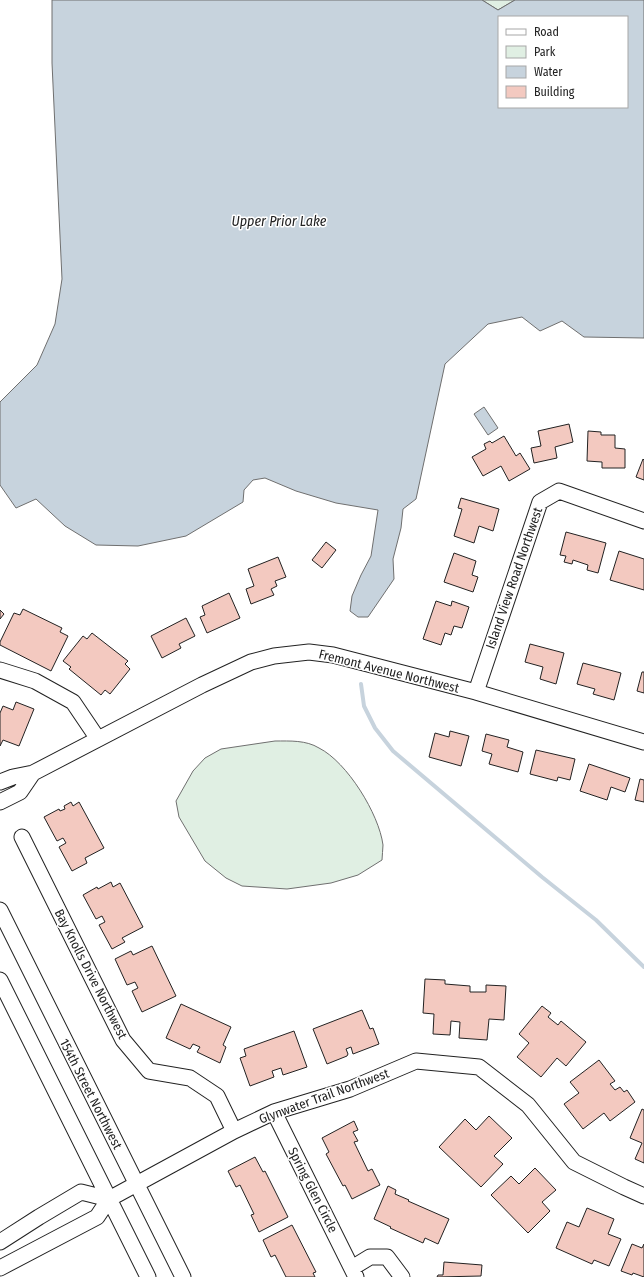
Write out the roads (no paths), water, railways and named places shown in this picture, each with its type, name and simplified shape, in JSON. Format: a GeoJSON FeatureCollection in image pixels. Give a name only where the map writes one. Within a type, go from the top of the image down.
{"type":"FeatureCollection","features":[{"type":"Feature","properties":{"kind":"street","name":"Island View Road Northwest"},"geometry":{"type":"LineString","coordinates":[[476,692],[540,502],[558,492],[644,522]]}},
{"type":"Feature","properties":{"kind":"street","name":"Fremont Avenue Northwest"},"geometry":{"type":"LineString","coordinates":[[0,782],[12,777],[33,773],[202,685],[251,662],[274,656],[309,652],[333,655],[476,692],[644,742]]}},
{"type":"Feature","properties":{"kind":"street"},"geometry":{"type":"LineString","coordinates":[[0,670],[35,681],[73,702],[98,739]]}},
{"type":"Feature","properties":{"kind":"street","name":"Fremont Avenue Northwest"},"geometry":{"type":"LineString","coordinates":[[0,802],[20,792],[33,773]]}},
{"type":"Feature","properties":{"kind":"street","name":"Bay Knolls Drive Northwest"},"geometry":{"type":"LineString","coordinates":[[22,837],[123,1040],[148,1071],[190,1078],[217,1096],[234,1131]]}},
{"type":"Feature","properties":{"kind":"street","name":"154th Street Northwest"},"geometry":{"type":"LineString","coordinates":[[0,910],[183,1277]]}},
{"type":"Feature","properties":{"kind":"street"},"geometry":{"type":"LineString","coordinates":[[0,980],[148,1277]]}},
{"type":"Feature","properties":{"kind":"street","name":"Glynwater Trail Northwest"},"geometry":{"type":"LineString","coordinates":[[109,1199],[234,1131],[274,1112],[350,1089],[416,1062],[479,1067],[528,1105],[574,1162],[644,1196]]}},
{"type":"Feature","properties":{"kind":"street","name":"Spring Glen Circle"},"geometry":{"type":"LineString","coordinates":[[274,1112],[354,1272],[370,1257],[387,1257],[402,1277]]}},
{"type":"Feature","properties":{"kind":"street"},"geometry":{"type":"LineString","coordinates":[[0,1242],[81,1192],[109,1199]]}},
{"type":"Feature","properties":{"kind":"street"},"geometry":{"type":"LineString","coordinates":[[0,1268],[97,1217],[109,1199]]}},
{"type":"Feature","properties":{"kind":"water","name":"Upper Prior Lake"},"geometry":{"type":"Polygon","coordinates":[[[52,0],[482,0],[498,10],[515,0],[644,0],[644,338],[584,337],[562,321],[540,331],[522,317],[488,324],[445,364],[416,499],[403,509],[401,528],[393,559],[394,579],[368,617],[358,617],[350,611],[352,596],[371,556],[378,510],[336,503],[296,491],[265,478],[253,480],[244,490],[243,502],[186,536],[138,546],[96,545],[65,526],[36,499],[16,508],[0,485],[0,402],[37,365],[55,324],[62,279],[52,63],[52,0]]]}},
{"type":"Feature","properties":{"kind":"water"},"geometry":{"type":"Polygon","coordinates":[[[484,407],[498,428],[488,435],[474,414],[484,407]]]}},
{"type":"Feature","properties":{"kind":"waterway"},"geometry":{"type":"LineString","coordinates":[[361,684],[364,706],[375,728],[393,751],[542,877],[596,920],[644,967]]}}]}
